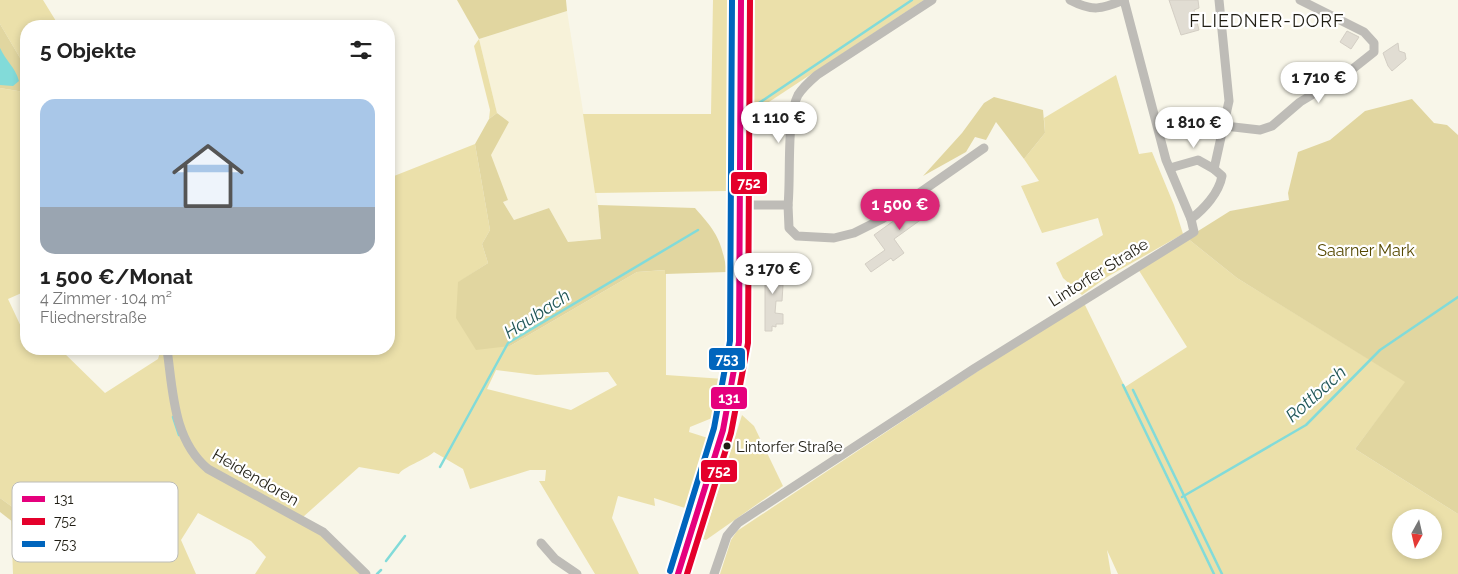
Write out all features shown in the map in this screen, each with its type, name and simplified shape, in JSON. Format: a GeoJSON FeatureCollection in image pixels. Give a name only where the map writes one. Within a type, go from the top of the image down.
{"type":"FeatureCollection","features":[{"type":"Feature","properties":{"kind":"main road"},"geometry":{"type":"LineString","coordinates":[[678,574],[730,408],[736,376],[739,342],[741,0]]}},
{"type":"Feature","properties":{"kind":"street"},"geometry":{"type":"LineString","coordinates":[[932,0],[817,75],[803,88],[794,104],[788,205],[789,228],[797,236],[834,238],[854,233],[882,219],[984,148]]}},
{"type":"Feature","properties":{"kind":"street"},"geometry":{"type":"LineString","coordinates":[[1070,0],[1090,9],[1101,9],[1124,0],[1170,168],[1191,219],[1203,209],[1221,183],[1222,176],[1198,160],[1170,168]]}},
{"type":"Feature","properties":{"kind":"street"},"geometry":{"type":"LineString","coordinates":[[1214,169],[1225,126],[1229,91],[1219,0]]}},
{"type":"Feature","properties":{"kind":"street"},"geometry":{"type":"LineString","coordinates":[[1225,126],[1260,130],[1272,126],[1300,102],[1345,75],[1371,56],[1375,47],[1370,37],[1338,18],[1300,0]]}},
{"type":"Feature","properties":{"kind":"street"},"geometry":{"type":"LineString","coordinates":[[740,205],[788,205]]}},
{"type":"Feature","properties":{"kind":"street","name":"Lintorfer Straße"},"geometry":{"type":"LineString","coordinates":[[714,574],[727,536],[738,523],[1062,312],[1194,232],[1191,219]]}},
{"type":"Feature","properties":{"kind":"street","name":"Heidendoren"},"geometry":{"type":"LineString","coordinates":[[168,355],[176,414],[182,433],[195,457],[208,470],[323,532],[366,574]]}},
{"type":"Feature","properties":{"kind":"street"},"geometry":{"type":"LineString","coordinates":[[541,543],[555,559],[576,574]]}},
{"type":"Feature","properties":{"kind":"shaded area"},"geometry":{"type":"Polygon","coordinates":[[[0,0],[43,0],[55,20],[20,20],[20,58],[0,24],[0,0]]]}},
{"type":"Feature","properties":{"kind":"shaded area"},"geometry":{"type":"Polygon","coordinates":[[[713,0],[732,0],[728,191],[595,193],[583,114],[711,114],[713,0]]]}},
{"type":"Feature","properties":{"kind":"shaded area"},"geometry":{"type":"Polygon","coordinates":[[[752,0],[924,0],[752,113],[752,0]]]}},
{"type":"Feature","properties":{"kind":"shaded area"},"geometry":{"type":"Polygon","coordinates":[[[567,11],[598,205],[601,239],[568,242],[549,208],[514,220],[503,202],[508,200],[490,155],[509,122],[497,113],[479,39],[567,11]]]}},
{"type":"Feature","properties":{"kind":"shaded area"},"geometry":{"type":"Polygon","coordinates":[[[479,39],[497,113],[489,119],[490,110],[474,46],[479,39]]]}},
{"type":"Feature","properties":{"kind":"shaded area"},"geometry":{"type":"Polygon","coordinates":[[[1116,75],[1139,154],[1152,152],[1174,205],[1183,234],[1107,277],[1082,295],[1063,278],[1056,263],[1103,235],[1098,218],[1042,233],[1021,186],[1039,181],[1024,159],[1045,133],[1044,118],[1116,75]]]}},
{"type":"Feature","properties":{"kind":"shaded area"},"geometry":{"type":"Polygon","coordinates":[[[0,88],[20,91],[20,294],[8,299],[20,324],[20,355],[66,355],[105,393],[158,359],[159,355],[395,355],[395,176],[475,144],[490,230],[482,244],[488,263],[459,282],[510,346],[637,272],[666,270],[666,375],[724,379],[717,416],[690,427],[689,432],[711,439],[688,509],[654,498],[655,506],[618,496],[612,518],[639,574],[595,574],[539,481],[545,481],[546,470],[530,470],[470,489],[463,469],[434,452],[399,474],[359,467],[303,517],[360,574],[255,574],[266,557],[251,541],[198,513],[181,540],[196,574],[13,574],[13,562],[178,562],[178,482],[12,482],[12,507],[0,498],[0,88]],[[496,370],[487,389],[571,410],[617,385],[608,372],[536,375],[496,370]]]}},
{"type":"Feature","properties":{"kind":"shaded area"},"geometry":{"type":"Polygon","coordinates":[[[1187,238],[1237,278],[1406,382],[1355,449],[1458,514],[1458,574],[1118,574],[1107,550],[1111,574],[720,574],[731,540],[737,531],[1079,304],[1085,305],[1125,387],[1187,347],[1138,269],[1187,238]]]}},
{"type":"Feature","properties":{"kind":"shaded area"},"geometry":{"type":"Polygon","coordinates":[[[742,415],[754,426],[783,486],[706,540],[703,539],[742,415]]]}},
{"type":"Feature","properties":{"kind":"green space"},"geometry":{"type":"Polygon","coordinates":[[[457,0],[566,0],[567,11],[479,39],[457,0]]]}},
{"type":"Feature","properties":{"kind":"green space"},"geometry":{"type":"Polygon","coordinates":[[[0,24],[20,58],[20,91],[0,88],[0,24]]]}},
{"type":"Feature","properties":{"kind":"green space"},"geometry":{"type":"Polygon","coordinates":[[[994,97],[1043,110],[1045,133],[1024,159],[996,122],[986,140],[975,137],[966,152],[923,176],[962,133],[984,103],[994,97]]]}},
{"type":"Feature","properties":{"kind":"green space","name":"Saarner Mark"},"geometry":{"type":"Polygon","coordinates":[[[1412,99],[1434,123],[1447,125],[1458,135],[1458,514],[1355,449],[1405,382],[1237,278],[1187,238],[1230,211],[1289,200],[1288,193],[1298,152],[1330,140],[1365,111],[1412,99]]]}},
{"type":"Feature","properties":{"kind":"green space"},"geometry":{"type":"Polygon","coordinates":[[[497,113],[509,122],[491,155],[508,200],[503,202],[514,220],[549,208],[568,242],[601,239],[598,205],[695,208],[717,237],[723,252],[727,272],[665,274],[665,270],[637,272],[510,346],[476,350],[456,318],[458,282],[488,263],[482,244],[490,230],[475,144],[489,119],[497,113]]]}},
{"type":"Feature","properties":{"kind":"green space"},"geometry":{"type":"Polygon","coordinates":[[[0,498],[12,507],[12,521],[0,512],[0,498]]]}},
{"type":"Feature","properties":{"kind":"water"},"geometry":{"type":"Polygon","coordinates":[[[0,48],[19,81],[13,86],[0,85],[0,48]]]}},
{"type":"Feature","properties":{"kind":"building"},"geometry":{"type":"Polygon","coordinates":[[[1169,0],[1198,0],[1199,8],[1194,10],[1199,30],[1181,35],[1169,0]]]}},
{"type":"Feature","properties":{"kind":"building"},"geometry":{"type":"Polygon","coordinates":[[[1347,31],[1359,37],[1351,49],[1340,42],[1347,31]]]}},
{"type":"Feature","properties":{"kind":"building"},"geometry":{"type":"Polygon","coordinates":[[[1398,43],[1399,51],[1405,53],[1406,59],[1392,71],[1383,53],[1398,43]]]}},
{"type":"Feature","properties":{"kind":"building"},"geometry":{"type":"Polygon","coordinates":[[[931,194],[940,206],[894,239],[904,253],[893,261],[891,258],[871,272],[865,264],[885,250],[874,235],[931,194]]]}},
{"type":"Feature","properties":{"kind":"building"},"geometry":{"type":"Polygon","coordinates":[[[772,260],[784,263],[784,273],[776,273],[776,285],[783,285],[782,301],[776,301],[775,313],[783,314],[783,324],[776,324],[776,327],[772,326],[772,331],[765,331],[765,263],[772,263],[772,260]]]}},
{"type":"Feature","properties":{"kind":"waterway","name":"Haubach"},"geometry":{"type":"LineString","coordinates":[[756,105],[912,0]]}},
{"type":"Feature","properties":{"kind":"waterway","name":"Haubach"},"geometry":{"type":"LineString","coordinates":[[440,467],[508,343],[698,230]]}},
{"type":"Feature","properties":{"kind":"waterway","name":"Rottbach"},"geometry":{"type":"LineString","coordinates":[[1182,497],[1306,425],[1380,350],[1458,297]]}},
{"type":"Feature","properties":{"kind":"waterway"},"geometry":{"type":"LineString","coordinates":[[1123,385],[1214,574]]}},
{"type":"Feature","properties":{"kind":"waterway"},"geometry":{"type":"LineString","coordinates":[[1133,390],[1222,574]]}},
{"type":"Feature","properties":{"kind":"waterway"},"geometry":{"type":"LineString","coordinates":[[173,417],[179,435]]}},
{"type":"Feature","properties":{"kind":"waterway","name":"Haubach"},"geometry":{"type":"LineString","coordinates":[[386,561],[405,536]]}},
{"type":"Feature","properties":{"kind":"waterway","name":"Haubach"},"geometry":{"type":"LineString","coordinates":[[377,574],[381,570]]}},
{"type":"Feature","properties":{"kind":"transit line","name":"753"},"geometry":{"type":"LineString","coordinates":[[670,571],[714,428],[730,341],[732,0]]}},
{"type":"Feature","properties":{"kind":"transit line","name":"131"},"geometry":{"type":"LineString","coordinates":[[678,574],[723,430],[739,342],[741,0]]}},
{"type":"Feature","properties":{"kind":"transit line","name":"752"},"geometry":{"type":"LineString","coordinates":[[687,574],[731,433],[748,343],[750,0]]}},
{"type":"Feature","properties":{"kind":"place","name":"Lintorfer Straße"},"geometry":{"type":"Point","coordinates":[727,446]}},
{"type":"Feature","properties":{"kind":"district","name":"FLIEDNER-DORF"},"geometry":{"type":"Point","coordinates":[1267,21]}}]}
